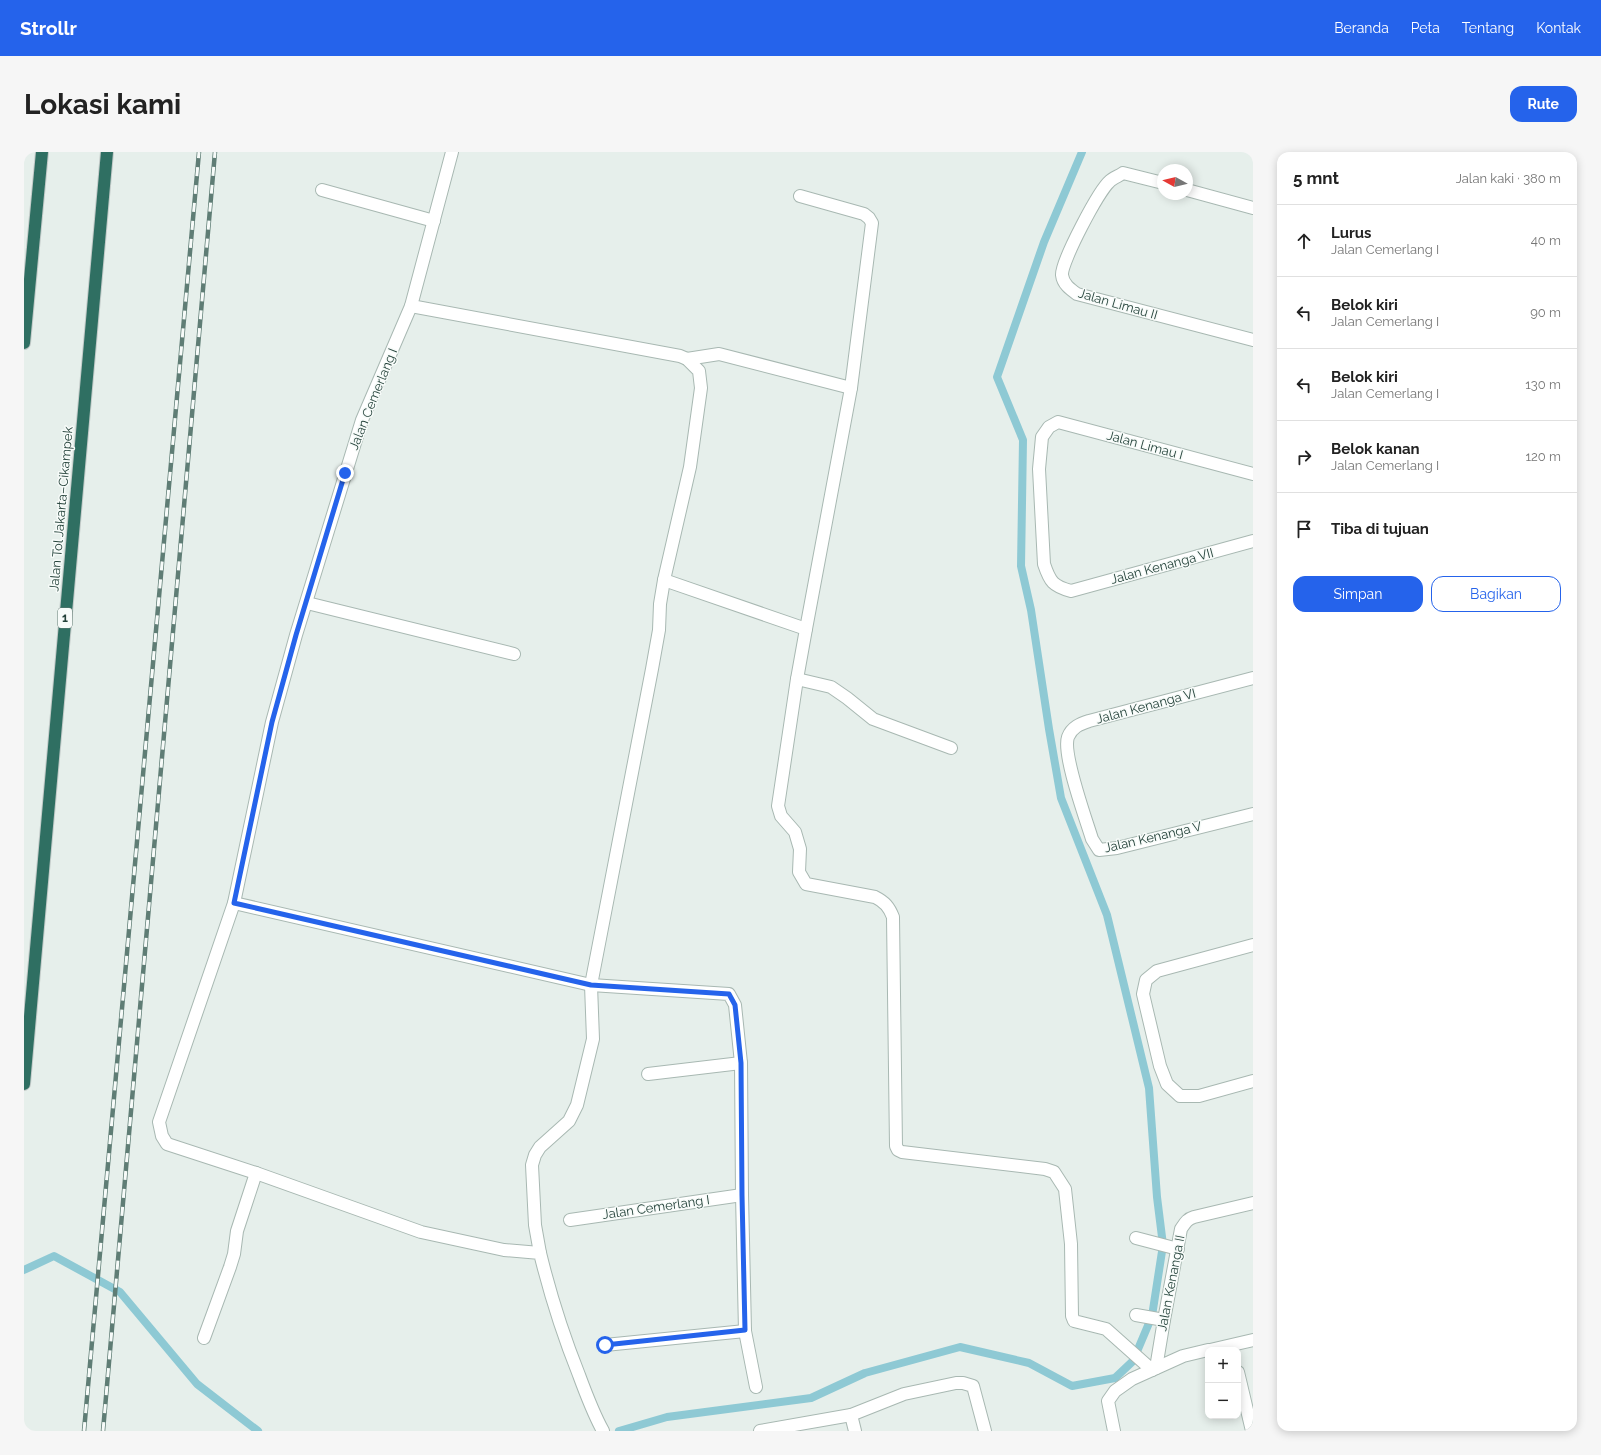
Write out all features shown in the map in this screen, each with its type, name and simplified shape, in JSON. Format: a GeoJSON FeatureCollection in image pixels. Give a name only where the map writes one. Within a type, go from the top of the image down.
{"type":"FeatureCollection","features":[{"type":"Feature","properties":{"kind":"highway"},"geometry":{"type":"LineString","coordinates":[[24,343],[42,152]]}},
{"type":"Feature","properties":{"kind":"highway","name":"Jalan Tol Jakarta–Cikampek"},"geometry":{"type":"LineString","coordinates":[[24,1084],[107,152]]}},
{"type":"Feature","properties":{"kind":"street","name":"Jalan Cemerlang I"},"geometry":{"type":"LineString","coordinates":[[256,1173],[167,1144],[162,1136],[159,1122],[234,903],[272,722],[296,635],[362,420],[411,306],[452,152]]}},
{"type":"Feature","properties":{"kind":"street","name":"Jalan Limau II"},"geometry":{"type":"LineString","coordinates":[[1157,181],[1123,173],[1110,181],[1099,195],[1067,257],[1062,274],[1066,286],[1077,294],[1253,340]]}},
{"type":"Feature","properties":{"kind":"street"},"geometry":{"type":"LineString","coordinates":[[322,190],[434,221]]}},
{"type":"Feature","properties":{"kind":"street"},"geometry":{"type":"LineString","coordinates":[[1193,192],[1253,208]]}},
{"type":"Feature","properties":{"kind":"street"},"geometry":{"type":"LineString","coordinates":[[800,196],[864,214],[872,223],[851,388],[797,679],[778,806],[781,816],[795,832],[800,849],[799,872],[806,884],[875,897],[882,900],[889,907],[892,917],[896,1146],[898,1150],[902,1152],[1045,1169],[1054,1172],[1065,1189],[1071,1244],[1072,1316],[1074,1321],[1106,1329],[1145,1371]]}},
{"type":"Feature","properties":{"kind":"street"},"geometry":{"type":"LineString","coordinates":[[411,306],[672,354],[687,359],[699,371],[700,396],[690,467],[664,580],[660,604],[659,630],[652,670],[591,985],[593,1039],[577,1104],[569,1121],[540,1147],[535,1155],[532,1165],[535,1225],[549,1291],[557,1317],[594,1414],[603,1431]]}},
{"type":"Feature","properties":{"kind":"street"},"geometry":{"type":"LineString","coordinates":[[687,359],[719,354],[851,388]]}},
{"type":"Feature","properties":{"kind":"street","name":"Jalan Limau I"},"geometry":{"type":"LineString","coordinates":[[1071,591],[1058,588],[1050,579],[1044,564],[1039,470],[1042,437],[1050,427],[1058,422],[1253,474]]}},
{"type":"Feature","properties":{"kind":"street","name":"Jalan Kenanga VII"},"geometry":{"type":"LineString","coordinates":[[1071,591],[1253,541]]}},
{"type":"Feature","properties":{"kind":"street"},"geometry":{"type":"LineString","coordinates":[[664,580],[806,629]]}},
{"type":"Feature","properties":{"kind":"street"},"geometry":{"type":"LineString","coordinates":[[307,602],[514,654]]}},
{"type":"Feature","properties":{"kind":"street","name":"Jalan Kenanga VI"},"geometry":{"type":"LineString","coordinates":[[1068,761],[1068,738],[1076,726],[1253,678]]}},
{"type":"Feature","properties":{"kind":"street"},"geometry":{"type":"LineString","coordinates":[[797,679],[831,688],[873,719],[952,748]]}},
{"type":"Feature","properties":{"kind":"street","name":"Jalan Kenanga V"},"geometry":{"type":"LineString","coordinates":[[1068,761],[1092,839],[1099,850],[1117,848],[1253,814]]}},
{"type":"Feature","properties":{"kind":"street"},"geometry":{"type":"LineString","coordinates":[[234,903],[591,985],[729,994],[735,1005],[741,1063],[745,1330],[756,1387]]}},
{"type":"Feature","properties":{"kind":"street"},"geometry":{"type":"LineString","coordinates":[[1253,945],[1157,971],[1146,980],[1143,994],[1160,1066],[1167,1084],[1180,1096],[1199,1096],[1253,1081]]}},
{"type":"Feature","properties":{"kind":"street"},"geometry":{"type":"LineString","coordinates":[[648,1074],[741,1063]]}},
{"type":"Feature","properties":{"kind":"street"},"geometry":{"type":"LineString","coordinates":[[204,1338],[234,1254],[237,1231],[256,1173],[421,1232],[504,1250],[540,1253]]}},
{"type":"Feature","properties":{"kind":"street","name":"Jalan Cemerlang I"},"geometry":{"type":"LineString","coordinates":[[570,1220],[742,1195]]}},
{"type":"Feature","properties":{"kind":"street","name":"Jalan Kenanga II"},"geometry":{"type":"LineString","coordinates":[[1145,1371],[1160,1319],[1173,1247],[1181,1229],[1188,1219],[1253,1203]]}},
{"type":"Feature","properties":{"kind":"street"},"geometry":{"type":"LineString","coordinates":[[1136,1238],[1173,1247]]}},
{"type":"Feature","properties":{"kind":"street"},"geometry":{"type":"LineString","coordinates":[[1139,1316],[1160,1319]]}},
{"type":"Feature","properties":{"kind":"street"},"geometry":{"type":"LineString","coordinates":[[605,1345],[745,1330]]}},
{"type":"Feature","properties":{"kind":"street"},"geometry":{"type":"LineString","coordinates":[[1235,1347],[1253,1340]]}},
{"type":"Feature","properties":{"kind":"street"},"geometry":{"type":"LineString","coordinates":[[1114,1431],[1108,1401],[1115,1391],[1145,1371],[1183,1356],[1205,1351]]}},
{"type":"Feature","properties":{"kind":"street"},"geometry":{"type":"LineString","coordinates":[[760,1431],[851,1415],[904,1394],[963,1383],[973,1386],[985,1431]]}},
{"type":"Feature","properties":{"kind":"street"},"geometry":{"type":"LineString","coordinates":[[1241,1383],[1252,1431]]}},
{"type":"Feature","properties":{"kind":"street"},"geometry":{"type":"LineString","coordinates":[[851,1415],[855,1431]]}},
{"type":"Feature","properties":{"kind":"waterway"},"geometry":{"type":"LineString","coordinates":[[619,1431],[667,1417],[811,1398],[865,1373],[960,1347],[1029,1363],[1072,1386],[1115,1378],[1133,1361],[1152,1316],[1163,1245],[1157,1197],[1149,1088],[1107,915],[1061,798],[1031,610],[1021,566],[1023,440],[997,377],[1044,242],[1082,152]]}},
{"type":"Feature","properties":{"kind":"waterway"},"geometry":{"type":"LineString","coordinates":[[24,1270],[54,1256],[120,1292],[197,1384],[258,1431]]}},
{"type":"Feature","properties":{"kind":"railway"},"geometry":{"type":"LineString","coordinates":[[84,1431],[199,152]]}},
{"type":"Feature","properties":{"kind":"railway"},"geometry":{"type":"LineString","coordinates":[[103,1431],[215,152]]}},
{"type":"Feature","properties":{"kind":"route"},"geometry":{"type":"LineString","coordinates":[[345,473],[296,635],[272,722],[234,903],[591,985],[729,994],[735,1005],[741,1063],[745,1330],[605,1345]]}}]}
